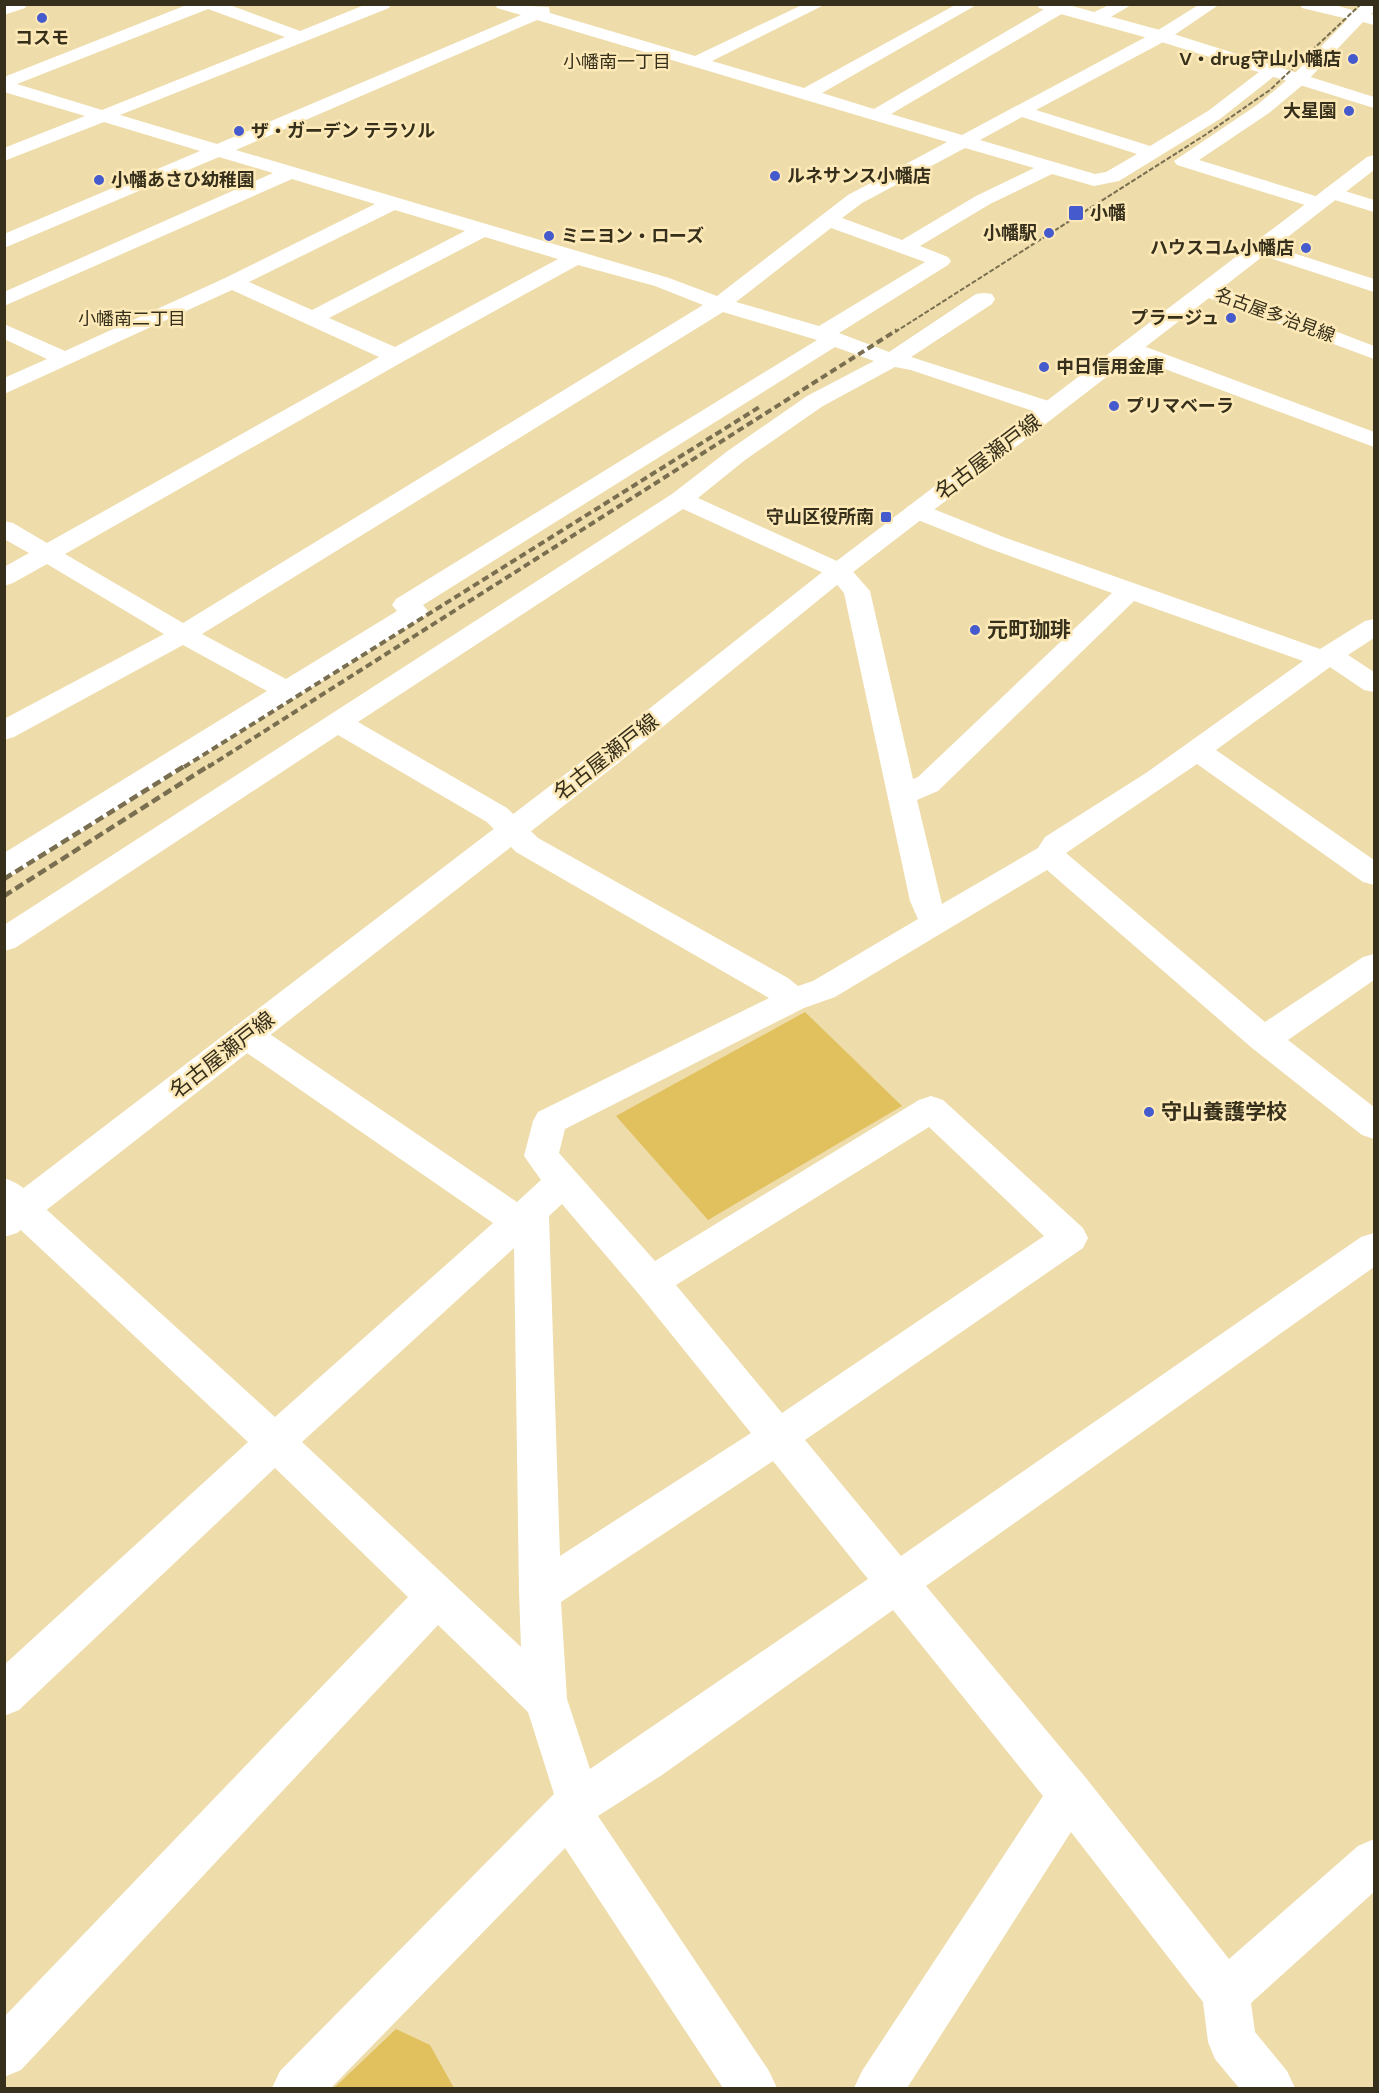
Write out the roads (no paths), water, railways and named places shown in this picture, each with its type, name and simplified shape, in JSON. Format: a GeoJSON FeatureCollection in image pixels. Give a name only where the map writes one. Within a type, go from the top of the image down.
{"type":"FeatureCollection","features":[{"type":"Feature","properties":{"kind":"street"},"geometry":{"type":"LineString","coordinates":[[4,10],[19,4]]}},
{"type":"Feature","properties":{"kind":"street"},"geometry":{"type":"LineString","coordinates":[[4,85],[205,4]]}},
{"type":"Feature","properties":{"kind":"street"},"geometry":{"type":"LineString","coordinates":[[210,4],[300,37]]}},
{"type":"Feature","properties":{"kind":"street"},"geometry":{"type":"LineString","coordinates":[[4,155],[383,4]]}},
{"type":"Feature","properties":{"kind":"street"},"geometry":{"type":"LineString","coordinates":[[503,4],[1094,180],[1112,177],[1214,115],[1273,70]]}},
{"type":"Feature","properties":{"kind":"street"},"geometry":{"type":"LineString","coordinates":[[4,242],[559,4]]}},
{"type":"Feature","properties":{"kind":"street"},"geometry":{"type":"LineString","coordinates":[[807,94],[970,4]]}},
{"type":"Feature","properties":{"kind":"street"},"geometry":{"type":"LineString","coordinates":[[1096,18],[1125,4]]}},
{"type":"Feature","properties":{"kind":"street"},"geometry":{"type":"LineString","coordinates":[[4,731],[183,634],[720,304],[828,220],[874,188],[1161,36],[1212,4]]}},
{"type":"Feature","properties":{"kind":"street"},"geometry":{"type":"LineString","coordinates":[[1308,4],[1369,14]]}},
{"type":"Feature","properties":{"kind":"street"},"geometry":{"type":"LineString","coordinates":[[696,62],[815,5]]}},
{"type":"Feature","properties":{"kind":"street"},"geometry":{"type":"LineString","coordinates":[[876,115],[1052,6],[1161,36],[1374,103]]}},
{"type":"Feature","properties":{"kind":"street"},"geometry":{"type":"LineString","coordinates":[[1369,14],[1263,109],[1184,161],[1325,198],[1374,206]]}},
{"type":"Feature","properties":{"kind":"street"},"geometry":{"type":"LineString","coordinates":[[4,85],[289,173],[662,282],[720,304],[828,336],[891,360],[915,363],[1050,409]]}},
{"type":"Feature","properties":{"kind":"street"},"geometry":{"type":"LineString","coordinates":[[1021,111],[1151,152]]}},
{"type":"Feature","properties":{"kind":"street","name":"名古屋多治見線"},"geometry":{"type":"LineString","coordinates":[[1202,287],[1259,248],[1374,161]]}},
{"type":"Feature","properties":{"kind":"street"},"geometry":{"type":"LineString","coordinates":[[905,247],[983,200],[1051,167]]}},
{"type":"Feature","properties":{"kind":"street"},"geometry":{"type":"LineString","coordinates":[[4,300],[289,173]]}},
{"type":"Feature","properties":{"kind":"street"},"geometry":{"type":"LineString","coordinates":[[4,387],[232,282],[393,203]]}},
{"type":"Feature","properties":{"kind":"street"},"geometry":{"type":"LineString","coordinates":[[4,867],[415,611],[405,605],[812,353],[828,336],[941,261],[828,220]]}},
{"type":"Feature","properties":{"kind":"street"},"geometry":{"type":"LineString","coordinates":[[313,318],[483,230]]}},
{"type":"Feature","properties":{"kind":"street"},"geometry":{"type":"LineString","coordinates":[[1259,248],[1374,286]]}},
{"type":"Feature","properties":{"kind":"street"},"geometry":{"type":"LineString","coordinates":[[4,578],[396,356],[576,258]]}},
{"type":"Feature","properties":{"kind":"street"},"geometry":{"type":"LineString","coordinates":[[232,282],[396,356]]}},
{"type":"Feature","properties":{"kind":"street","name":"名古屋多治見線"},"geometry":{"type":"LineString","coordinates":[[1202,287],[1374,353]]}},
{"type":"Feature","properties":{"kind":"street","name":"名古屋瀬戸線"},"geometry":{"type":"LineString","coordinates":[[11,1208],[246,1035],[513,831],[839,570],[1130,348],[1202,287]]}},
{"type":"Feature","properties":{"kind":"street"},"geometry":{"type":"LineString","coordinates":[[4,940],[681,499],[737,455],[815,401],[891,360],[984,299]]}},
{"type":"Feature","properties":{"kind":"street"},"geometry":{"type":"LineString","coordinates":[[4,330],[64,359]]}},
{"type":"Feature","properties":{"kind":"street"},"geometry":{"type":"LineString","coordinates":[[1130,348],[1374,440]]}},
{"type":"Feature","properties":{"kind":"street"},"geometry":{"type":"LineString","coordinates":[[681,499],[839,570],[857,591],[925,901],[935,922]]}},
{"type":"Feature","properties":{"kind":"street"},"geometry":{"type":"LineString","coordinates":[[917,511],[997,543],[1328,658],[1374,684]]}},
{"type":"Feature","properties":{"kind":"street"},"geometry":{"type":"LineString","coordinates":[[4,528],[183,634],[286,691]]}},
{"type":"Feature","properties":{"kind":"street"},"geometry":{"type":"LineString","coordinates":[[903,795],[928,784],[1130,590]]}},
{"type":"Feature","properties":{"kind":"street"},"geometry":{"type":"LineString","coordinates":[[1270,2088],[1232,2042],[1226,1993],[1070,1794],[896,1583],[779,1436],[651,1282],[541,1156],[550,1121],[793,1000],[824,990],[1049,855],[1056,844],[1198,751],[1374,627]]}},
{"type":"Feature","properties":{"kind":"street"},"geometry":{"type":"LineString","coordinates":[[338,723],[497,815],[527,845],[777,986],[793,1000]]}},
{"type":"Feature","properties":{"kind":"street"},"geometry":{"type":"LineString","coordinates":[[1198,751],[1374,875]]}},
{"type":"Feature","properties":{"kind":"street"},"geometry":{"type":"LineString","coordinates":[[1049,855],[1263,1038],[1374,1126]]}},
{"type":"Feature","properties":{"kind":"street"},"geometry":{"type":"LineString","coordinates":[[1263,1038],[1374,965]]}},
{"type":"Feature","properties":{"kind":"street"},"geometry":{"type":"LineString","coordinates":[[246,1035],[524,1215],[533,1227],[540,1592],[545,1699],[573,1807],[752,2088]]}},
{"type":"Feature","properties":{"kind":"street"},"geometry":{"type":"LineString","coordinates":[[540,1592],[779,1436],[1070,1238],[931,1109],[651,1282]]}},
{"type":"Feature","properties":{"kind":"street"},"geometry":{"type":"LineString","coordinates":[[4,1695],[275,1442],[563,1182]]}},
{"type":"Feature","properties":{"kind":"street"},"geometry":{"type":"LineString","coordinates":[[11,1208],[275,1442],[545,1699]]}},
{"type":"Feature","properties":{"kind":"street"},"geometry":{"type":"LineString","coordinates":[[297,2088],[573,1807],[646,1759],[1374,1248]]}},
{"type":"Feature","properties":{"kind":"street"},"geometry":{"type":"LineString","coordinates":[[4,2054],[437,1596]]}},
{"type":"Feature","properties":{"kind":"street"},"geometry":{"type":"LineString","coordinates":[[879,2088],[1070,1794]]}},
{"type":"Feature","properties":{"kind":"street"},"geometry":{"type":"LineString","coordinates":[[1226,1993],[1374,1862]]}},
{"type":"Feature","properties":{"kind":"railway"},"geometry":{"type":"LineString","coordinates":[[895,332],[1205,135],[1270,90],[1361,4]]}},
{"type":"Feature","properties":{"kind":"railway"},"geometry":{"type":"LineString","coordinates":[[208,767],[897,330]]}},
{"type":"Feature","properties":{"kind":"railway"},"geometry":{"type":"LineString","coordinates":[[184,767],[761,406]]}},
{"type":"Feature","properties":{"kind":"railway"},"geometry":{"type":"LineString","coordinates":[[4,879],[186,765]]}},
{"type":"Feature","properties":{"kind":"railway"},"geometry":{"type":"LineString","coordinates":[[4,896],[210,765]]}},
{"type":"Feature","properties":{"kind":"place","name":"コスモ"},"geometry":{"type":"Point","coordinates":[42,18]}},
{"type":"Feature","properties":{"kind":"place","name":"V・drug守山小幡店"},"geometry":{"type":"Point","coordinates":[1353,59]}},
{"type":"Feature","properties":{"kind":"place","name":"大星園"},"geometry":{"type":"Point","coordinates":[1349,111]}},
{"type":"Feature","properties":{"kind":"place","name":"ザ・ガーデン テラソル"},"geometry":{"type":"Point","coordinates":[239,131]}},
{"type":"Feature","properties":{"kind":"place","name":"ルネサンス小幡店"},"geometry":{"type":"Point","coordinates":[775,176]}},
{"type":"Feature","properties":{"kind":"place","name":"小幡あさひ幼稚園"},"geometry":{"type":"Point","coordinates":[99,180]}},
{"type":"Feature","properties":{"kind":"place","name":"小幡"},"geometry":{"type":"Point","coordinates":[1076,213]}},
{"type":"Feature","properties":{"kind":"place","name":"小幡駅"},"geometry":{"type":"Point","coordinates":[1049,233]}},
{"type":"Feature","properties":{"kind":"place","name":"ミニヨン・ローズ"},"geometry":{"type":"Point","coordinates":[549,236]}},
{"type":"Feature","properties":{"kind":"place","name":"ハウスコム小幡店"},"geometry":{"type":"Point","coordinates":[1306,248]}},
{"type":"Feature","properties":{"kind":"place","name":"プラージュ"},"geometry":{"type":"Point","coordinates":[1231,318]}},
{"type":"Feature","properties":{"kind":"place","name":"中日信用金庫"},"geometry":{"type":"Point","coordinates":[1044,367]}},
{"type":"Feature","properties":{"kind":"place","name":"プリマベーラ"},"geometry":{"type":"Point","coordinates":[1114,406]}},
{"type":"Feature","properties":{"kind":"place","name":"守山区役所南"},"geometry":{"type":"Point","coordinates":[886,517]}},
{"type":"Feature","properties":{"kind":"place","name":"元町珈琲"},"geometry":{"type":"Point","coordinates":[975,630]}},
{"type":"Feature","properties":{"kind":"place","name":"守山養護学校"},"geometry":{"type":"Point","coordinates":[1149,1112]}},
{"type":"Feature","properties":{"kind":"district","name":"小幡南一丁目"},"geometry":{"type":"Point","coordinates":[617,62]}},
{"type":"Feature","properties":{"kind":"district","name":"小幡南二丁目"},"geometry":{"type":"Point","coordinates":[132,319]}}]}
